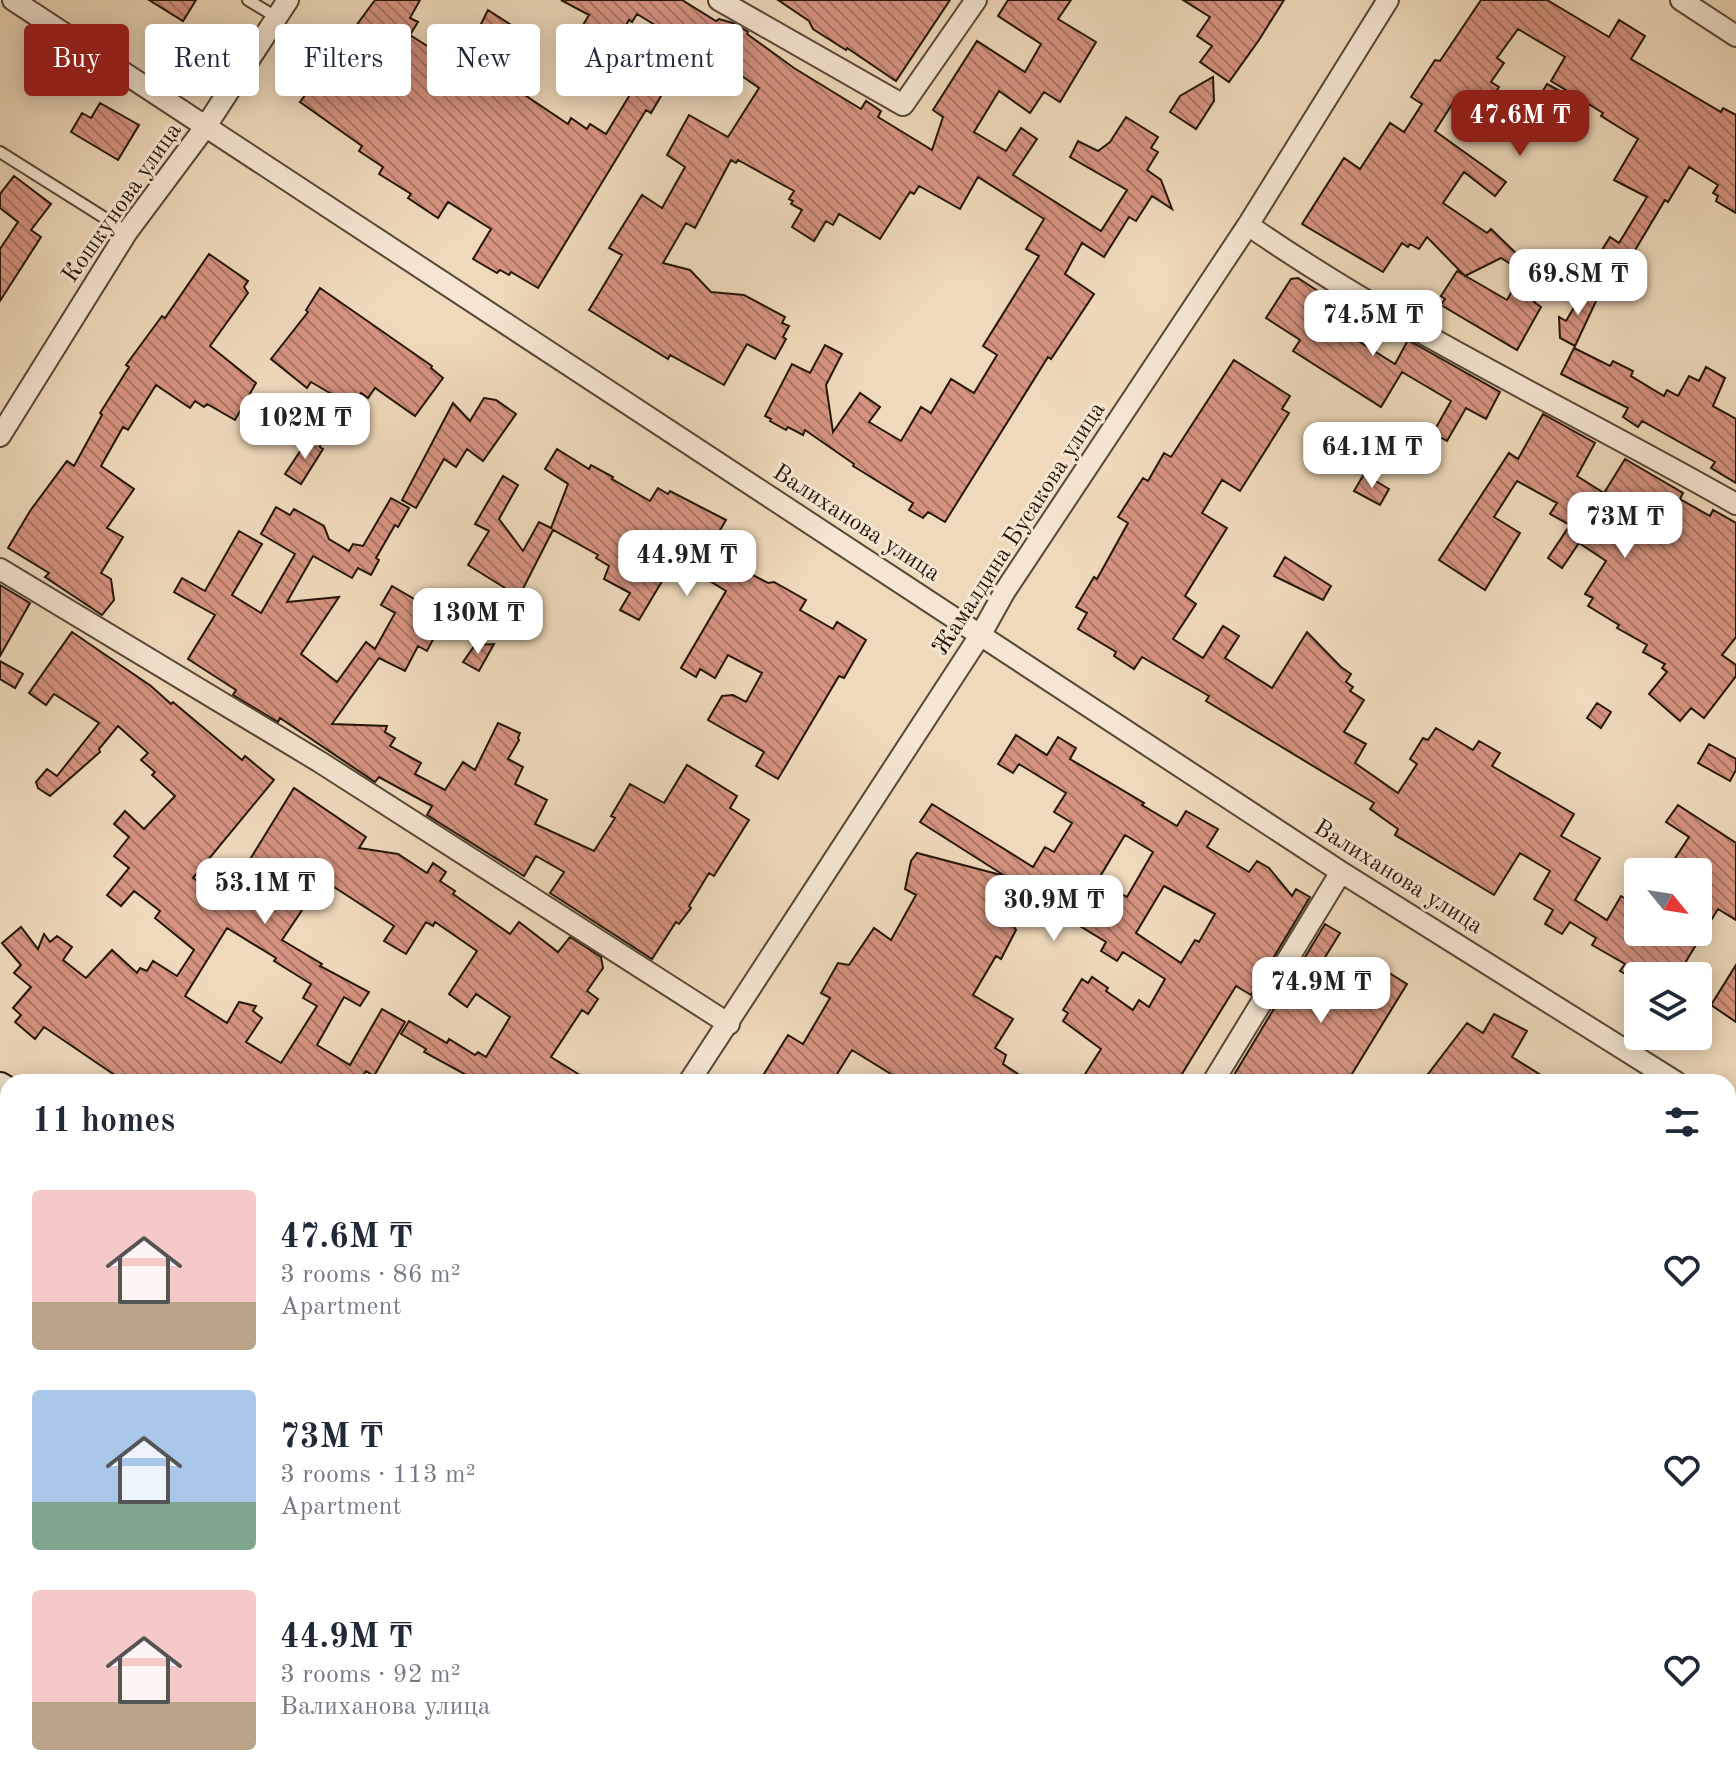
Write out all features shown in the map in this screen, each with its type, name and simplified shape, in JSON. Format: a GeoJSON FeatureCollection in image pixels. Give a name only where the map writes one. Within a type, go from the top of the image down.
{"type":"FeatureCollection","features":[{"type":"Feature","properties":{"kind":"street","name":"Валиханова улица"},"geometry":{"type":"LineString","coordinates":[[13,0],[1341,872],[1663,1074]]}},
{"type":"Feature","properties":{"kind":"street"},"geometry":{"type":"LineString","coordinates":[[719,0],[903,105],[976,0]]}},
{"type":"Feature","properties":{"kind":"street","name":"Жамалдина Бусакова улица"},"geometry":{"type":"LineString","coordinates":[[695,1074],[981,634],[1014,578],[1248,225],[1388,0]]}},
{"type":"Feature","properties":{"kind":"street"},"geometry":{"type":"LineString","coordinates":[[1681,0],[1736,36]]}},
{"type":"Feature","properties":{"kind":"street","name":"Кошкунова улица"},"geometry":{"type":"LineString","coordinates":[[0,436],[127,232],[206,126],[282,8]]}},
{"type":"Feature","properties":{"kind":"street"},"geometry":{"type":"LineString","coordinates":[[1248,225],[1376,308],[1736,504]]}},
{"type":"Feature","properties":{"kind":"street"},"geometry":{"type":"LineString","coordinates":[[0,569],[320,762],[729,1024]]}},
{"type":"Feature","properties":{"kind":"street"},"geometry":{"type":"LineString","coordinates":[[1218,1074],[1341,872]]}},
{"type":"Feature","properties":{"kind":"lane"},"geometry":{"type":"LineString","coordinates":[[248,0],[282,8]]}},
{"type":"Feature","properties":{"kind":"lane"},"geometry":{"type":"LineString","coordinates":[[0,152],[127,232]]}},
{"type":"Feature","properties":{"kind":"building"},"geometry":{"type":"Polygon","coordinates":[[[149,0],[196,0],[183,21],[149,0]]]}},
{"type":"Feature","properties":{"kind":"building"},"geometry":{"type":"Polygon","coordinates":[[[375,0],[420,0],[410,18],[418,22],[411,33],[411,24],[357,24],[375,0]]]}},
{"type":"Feature","properties":{"kind":"building"},"geometry":{"type":"Polygon","coordinates":[[[561,0],[682,0],[716,21],[719,19],[735,24],[653,24],[637,14],[627,24],[584,24],[589,15],[561,0]]]}},
{"type":"Feature","properties":{"kind":"building"},"geometry":{"type":"Polygon","coordinates":[[[778,0],[950,0],[896,81],[813,29],[809,21],[778,0]]]}},
{"type":"Feature","properties":{"kind":"building"},"geometry":{"type":"Polygon","coordinates":[[[1008,0],[1071,0],[1058,19],[1096,42],[1060,102],[1044,92],[1030,113],[999,91],[974,132],[1006,151],[1021,128],[1037,139],[1013,175],[1101,231],[1127,190],[1070,157],[1078,141],[1098,151],[1110,142],[1126,117],[1158,137],[1151,148],[1158,152],[1147,170],[1161,180],[1172,209],[1152,196],[1136,221],[1129,217],[1104,257],[1082,243],[1065,274],[1094,294],[1051,359],[1048,357],[945,522],[928,512],[923,518],[909,510],[913,503],[853,466],[805,430],[803,435],[788,427],[786,430],[765,416],[792,364],[810,373],[825,345],[842,354],[826,385],[833,432],[860,393],[880,407],[869,422],[901,441],[921,407],[931,413],[951,379],[974,393],[997,355],[983,346],[1039,256],[1026,249],[1044,219],[978,177],[960,209],[919,186],[914,194],[910,192],[880,239],[839,214],[833,225],[826,221],[814,241],[792,227],[802,210],[791,204],[793,201],[789,199],[794,191],[738,160],[736,163],[731,160],[695,228],[686,223],[663,263],[690,270],[711,292],[744,295],[785,317],[782,323],[789,326],[783,337],[786,339],[775,359],[747,344],[724,385],[670,355],[668,359],[589,310],[622,255],[609,248],[642,195],[662,208],[685,167],[667,155],[689,115],[728,137],[759,88],[743,77],[743,29],[794,68],[861,109],[866,101],[881,111],[878,117],[932,150],[943,117],[933,110],[977,41],[1025,72],[1041,44],[998,16],[1008,0]]]}},
{"type":"Feature","properties":{"kind":"building"},"geometry":{"type":"Polygon","coordinates":[[[1183,0],[1284,0],[1229,82],[1200,62],[1212,46],[1197,36],[1210,17],[1183,0]]]}},
{"type":"Feature","properties":{"kind":"building"},"geometry":{"type":"Polygon","coordinates":[[[1481,0],[1547,0],[1609,37],[1619,20],[1645,36],[1631,59],[1721,112],[1723,108],[1736,115],[1736,213],[1716,201],[1718,196],[1713,193],[1718,185],[1689,167],[1634,252],[1642,257],[1631,274],[1597,258],[1610,237],[1619,243],[1647,197],[1614,180],[1638,139],[1551,81],[1565,57],[1518,29],[1497,58],[1504,63],[1491,82],[1499,87],[1490,100],[1499,120],[1458,95],[1435,131],[1506,182],[1495,196],[1464,172],[1443,203],[1487,233],[1491,229],[1524,261],[1531,251],[1555,266],[1534,302],[1541,307],[1517,350],[1441,305],[1445,299],[1441,296],[1457,271],[1464,275],[1427,237],[1419,249],[1402,243],[1383,272],[1302,224],[1344,158],[1360,169],[1390,123],[1404,132],[1422,104],[1411,97],[1435,60],[1440,61],[1481,0]],[[1501,258],[1465,276],[1507,300],[1523,272],[1501,258]]]}},
{"type":"Feature","properties":{"kind":"building"},"geometry":{"type":"Polygon","coordinates":[[[488,10],[510,24],[481,24],[488,10]]]}},
{"type":"Feature","properties":{"kind":"building"},"geometry":{"type":"Polygon","coordinates":[[[411,36],[427,46],[427,96],[526,96],[568,124],[571,118],[587,129],[590,124],[606,134],[629,96],[661,96],[651,113],[646,110],[538,288],[511,272],[509,275],[500,270],[497,273],[473,259],[491,229],[448,202],[438,218],[408,198],[411,194],[379,174],[383,167],[359,151],[362,146],[300,102],[304,96],[411,96],[411,36]]]}},
{"type":"Feature","properties":{"kind":"building"},"geometry":{"type":"Polygon","coordinates":[[[1213,77],[1214,101],[1196,129],[1170,112],[1180,96],[1213,77]]]}},
{"type":"Feature","properties":{"kind":"building"},"geometry":{"type":"Polygon","coordinates":[[[1547,84],[1562,92],[1552,107],[1538,99],[1547,84]]]}},
{"type":"Feature","properties":{"kind":"building"},"geometry":{"type":"Polygon","coordinates":[[[100,103],[139,125],[118,160],[71,132],[82,113],[91,118],[100,103]]]}},
{"type":"Feature","properties":{"kind":"building"},"geometry":{"type":"Polygon","coordinates":[[[14,176],[51,204],[31,230],[41,237],[0,301],[0,249],[18,222],[0,208],[0,194],[14,176]]]}},
{"type":"Feature","properties":{"kind":"building"},"geometry":{"type":"Polygon","coordinates":[[[209,254],[248,281],[244,287],[248,293],[210,346],[256,383],[235,420],[207,404],[204,407],[195,401],[190,408],[156,385],[128,430],[123,427],[101,466],[134,489],[107,528],[123,537],[101,573],[111,579],[114,600],[102,615],[45,577],[49,573],[8,548],[30,511],[67,461],[74,466],[102,415],[100,413],[129,367],[126,365],[162,316],[165,318],[209,254]]]}},
{"type":"Feature","properties":{"kind":"building"},"geometry":{"type":"Polygon","coordinates":[[[1298,278],[1347,310],[1336,327],[1395,364],[1408,340],[1500,392],[1486,419],[1466,408],[1447,441],[1433,433],[1451,401],[1402,372],[1381,407],[1293,351],[1300,340],[1266,318],[1291,279],[1298,278]]]}},
{"type":"Feature","properties":{"kind":"building"},"geometry":{"type":"Polygon","coordinates":[[[1588,284],[1598,297],[1575,346],[1560,338],[1559,317],[1566,321],[1588,284]]]}},
{"type":"Feature","properties":{"kind":"building"},"geometry":{"type":"Polygon","coordinates":[[[320,288],[432,366],[443,378],[415,416],[375,388],[368,398],[361,393],[352,406],[311,382],[307,388],[271,359],[308,312],[306,310],[320,288]]]}},
{"type":"Feature","properties":{"kind":"building"},"geometry":{"type":"Polygon","coordinates":[[[1574,348],[1610,366],[1613,361],[1633,371],[1631,376],[1664,396],[1667,390],[1678,396],[1689,376],[1699,381],[1706,367],[1725,378],[1713,406],[1736,419],[1736,483],[1711,468],[1715,462],[1642,421],[1638,427],[1623,417],[1628,408],[1561,374],[1574,348]]]}},
{"type":"Feature","properties":{"kind":"building"},"geometry":{"type":"Polygon","coordinates":[[[1234,360],[1290,396],[1282,409],[1289,413],[1240,491],[1222,480],[1202,513],[1227,528],[1185,596],[1196,604],[1173,639],[1203,658],[1223,626],[1239,636],[1225,658],[1272,688],[1307,632],[1351,674],[1346,682],[1353,687],[1350,691],[1364,700],[1344,732],[1366,744],[1355,763],[1398,793],[1417,764],[1410,759],[1423,738],[1428,740],[1436,728],[1473,750],[1479,741],[1500,753],[1492,766],[1574,814],[1561,836],[1600,858],[1575,900],[1607,920],[1621,896],[1624,898],[1624,946],[1695,946],[1686,962],[1624,963],[1592,945],[1596,938],[1570,922],[1562,934],[1545,924],[1553,910],[1534,899],[1550,871],[1520,853],[1494,895],[1395,835],[1398,829],[1370,809],[1374,803],[1206,701],[1209,696],[1142,657],[1134,669],[1114,656],[1116,652],[1078,629],[1087,613],[1076,607],[1094,577],[1097,579],[1128,523],[1118,517],[1143,478],[1148,481],[1164,453],[1171,457],[1234,360]]]}},
{"type":"Feature","properties":{"kind":"building"},"geometry":{"type":"Polygon","coordinates":[[[484,398],[496,400],[516,414],[483,461],[467,449],[456,467],[444,459],[416,508],[402,500],[453,403],[470,421],[484,398]]]}},
{"type":"Feature","properties":{"kind":"building"},"geometry":{"type":"Polygon","coordinates":[[[1543,414],[1595,443],[1577,476],[1604,493],[1625,459],[1683,493],[1680,499],[1710,516],[1713,510],[1736,523],[1736,637],[1722,655],[1736,665],[1736,676],[1704,718],[1691,708],[1680,721],[1649,694],[1667,672],[1662,668],[1665,664],[1643,652],[1647,645],[1588,606],[1593,598],[1585,594],[1606,561],[1579,543],[1562,568],[1548,558],[1570,525],[1550,514],[1557,503],[1517,481],[1494,517],[1520,533],[1485,590],[1439,560],[1509,453],[1518,459],[1543,414]]]}},
{"type":"Feature","properties":{"kind":"building"},"geometry":{"type":"Polygon","coordinates":[[[321,438],[320,447],[323,449],[301,484],[285,474],[307,441],[321,438]]]}},
{"type":"Feature","properties":{"kind":"building"},"geometry":{"type":"Polygon","coordinates":[[[557,449],[589,469],[591,465],[613,477],[650,501],[658,488],[668,494],[670,491],[726,520],[716,537],[754,560],[747,572],[768,583],[774,582],[806,600],[800,610],[833,629],[837,622],[866,640],[844,678],[839,676],[778,779],[756,766],[764,752],[708,720],[722,696],[733,695],[746,702],[762,673],[728,655],[715,678],[700,669],[696,677],[681,668],[726,591],[690,569],[674,561],[639,620],[620,610],[630,593],[604,579],[609,566],[596,558],[598,555],[553,530],[507,620],[492,612],[505,588],[468,565],[489,531],[475,524],[503,476],[518,485],[499,519],[523,551],[539,522],[551,528],[568,484],[545,469],[557,449]]]}},
{"type":"Feature","properties":{"kind":"building"},"geometry":{"type":"Polygon","coordinates":[[[1364,474],[1389,489],[1380,505],[1354,491],[1364,474]]]}},
{"type":"Feature","properties":{"kind":"building"},"geometry":{"type":"Polygon","coordinates":[[[391,498],[409,508],[376,558],[379,560],[371,575],[358,568],[352,578],[313,556],[287,602],[339,597],[301,654],[337,682],[366,642],[375,649],[395,613],[381,605],[392,586],[445,617],[427,651],[418,646],[405,671],[379,658],[332,724],[387,726],[385,732],[395,738],[390,746],[421,763],[415,774],[445,790],[463,762],[475,770],[498,723],[520,733],[508,759],[523,767],[515,784],[547,800],[535,824],[594,851],[615,818],[611,816],[630,784],[664,803],[687,765],[737,796],[730,808],[749,820],[714,876],[709,873],[689,906],[691,908],[679,924],[676,922],[652,959],[550,893],[564,872],[536,856],[524,876],[427,815],[432,806],[379,777],[375,782],[280,718],[278,722],[233,695],[236,690],[188,659],[215,615],[174,592],[182,578],[205,591],[239,531],[262,544],[232,595],[261,613],[295,554],[261,534],[276,507],[290,515],[294,509],[324,526],[329,539],[349,551],[353,544],[363,546],[391,498]]]}},
{"type":"Feature","properties":{"kind":"building"},"geometry":{"type":"Polygon","coordinates":[[[1285,557],[1331,586],[1323,600],[1274,576],[1285,557]]]}},
{"type":"Feature","properties":{"kind":"building"},"geometry":{"type":"Polygon","coordinates":[[[0,585],[30,603],[0,656],[0,585]]]}},
{"type":"Feature","properties":{"kind":"building"},"geometry":{"type":"Polygon","coordinates":[[[72,632],[151,686],[171,704],[173,702],[242,760],[245,756],[274,780],[193,878],[224,897],[294,788],[366,837],[359,848],[398,854],[427,873],[433,863],[446,872],[440,881],[455,891],[453,894],[510,934],[519,922],[558,952],[570,937],[601,957],[603,968],[587,991],[598,999],[588,1014],[582,1010],[551,1057],[578,1074],[464,1074],[424,1052],[426,1049],[401,1034],[409,1021],[447,1043],[449,1039],[475,1055],[478,1052],[486,1057],[510,1017],[476,994],[467,1007],[449,994],[477,951],[435,922],[433,926],[426,922],[406,954],[384,941],[394,926],[334,887],[328,895],[317,888],[282,940],[322,964],[320,966],[369,992],[360,1006],[344,997],[317,1045],[350,1065],[382,1009],[405,1022],[375,1074],[366,1071],[364,1074],[113,1074],[44,1027],[35,1039],[15,1022],[21,1015],[13,1008],[31,987],[14,973],[21,965],[2,943],[21,927],[38,949],[44,934],[50,942],[57,936],[72,947],[63,960],[86,978],[112,950],[137,973],[140,968],[147,971],[153,961],[177,976],[194,950],[155,918],[160,911],[134,891],[121,906],[107,895],[129,868],[114,856],[129,837],[114,824],[125,811],[144,829],[175,796],[141,760],[148,753],[118,726],[99,749],[100,752],[50,796],[38,788],[36,782],[47,769],[57,776],[99,723],[54,694],[46,705],[29,693],[72,632]],[[227,928],[185,996],[227,1023],[239,1002],[256,1006],[253,1011],[262,1018],[246,1042],[281,1063],[317,1006],[303,998],[311,984],[274,961],[276,958],[227,928]]]}},
{"type":"Feature","properties":{"kind":"building"},"geometry":{"type":"Polygon","coordinates":[[[494,644],[479,671],[463,662],[475,645],[494,644]]]}},
{"type":"Feature","properties":{"kind":"building"},"geometry":{"type":"Polygon","coordinates":[[[0,661],[23,674],[15,688],[0,679],[0,661]]]}},
{"type":"Feature","properties":{"kind":"building"},"geometry":{"type":"Polygon","coordinates":[[[1597,703],[1611,712],[1601,728],[1587,718],[1597,703]]]}},
{"type":"Feature","properties":{"kind":"building"},"geometry":{"type":"Polygon","coordinates":[[[1016,735],[1047,755],[1058,737],[1076,748],[1070,759],[1177,826],[1186,811],[1218,829],[1207,847],[1249,872],[1257,861],[1269,868],[1292,896],[1296,889],[1310,897],[1251,995],[1236,986],[1182,1074],[1085,1074],[1101,1049],[1063,1021],[1068,1013],[1063,1010],[1082,979],[1088,983],[1092,977],[1133,1010],[1139,1000],[1149,1007],[1165,979],[1123,952],[1117,961],[1101,951],[1106,942],[1016,887],[997,917],[1012,923],[1016,930],[1001,959],[996,956],[973,995],[1013,1019],[995,1048],[1006,1055],[1003,1064],[1018,1074],[891,1074],[852,1050],[837,1074],[764,1074],[788,1035],[803,1044],[830,998],[821,993],[838,963],[849,965],[874,928],[891,940],[916,895],[905,889],[911,861],[917,853],[1005,876],[920,822],[932,804],[1033,867],[1045,847],[1054,852],[1072,823],[1054,812],[1066,793],[1019,764],[1013,773],[998,764],[1016,735]],[[1125,835],[1098,880],[1127,897],[1153,852],[1125,835]],[[1164,886],[1136,933],[1181,963],[1195,940],[1199,942],[1215,914],[1164,886]]]}},
{"type":"Feature","properties":{"kind":"building"},"geometry":{"type":"Polygon","coordinates":[[[1709,744],[1736,759],[1736,770],[1730,781],[1698,763],[1709,744]]]}},
{"type":"Feature","properties":{"kind":"building"},"geometry":{"type":"Polygon","coordinates":[[[1678,805],[1736,843],[1736,920],[1718,909],[1712,919],[1712,858],[1675,858],[1689,837],[1666,822],[1678,805]]]}},
{"type":"Feature","properties":{"kind":"building"},"geometry":{"type":"Polygon","coordinates":[[[1325,924],[1340,933],[1306,988],[1340,1008],[1368,960],[1407,984],[1352,1074],[1235,1074],[1325,924]]]}},
{"type":"Feature","properties":{"kind":"building"},"geometry":{"type":"Polygon","coordinates":[[[1736,965],[1736,1022],[1712,1003],[1736,965]]]}},
{"type":"Feature","properties":{"kind":"building"},"geometry":{"type":"Polygon","coordinates":[[[1494,1014],[1527,1031],[1512,1057],[1539,1074],[1428,1074],[1467,1023],[1483,1033],[1494,1014]]]}}]}
